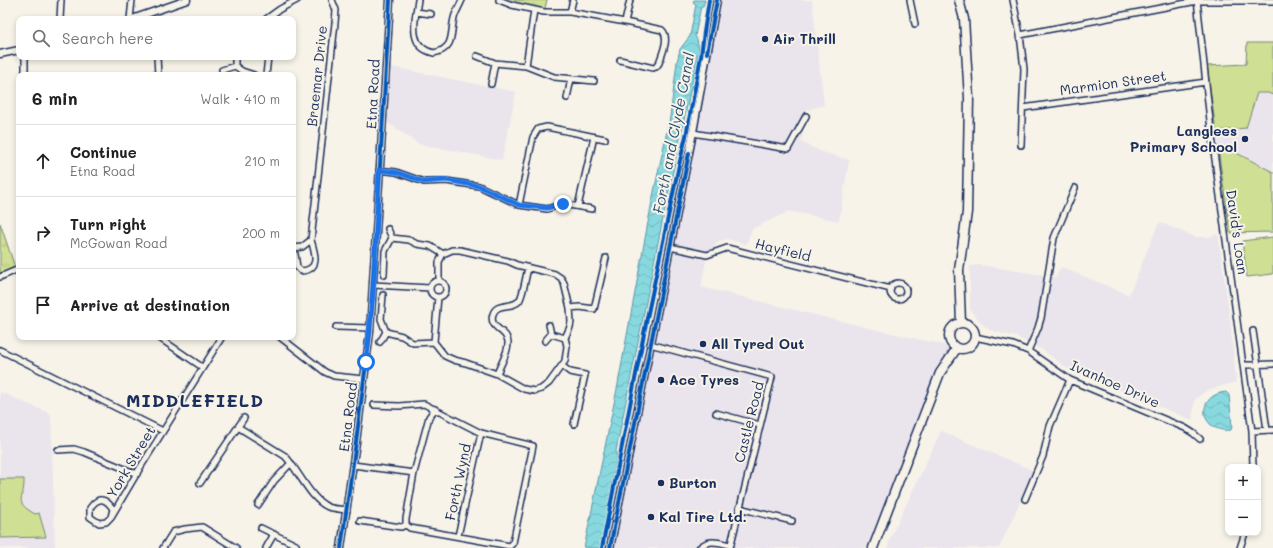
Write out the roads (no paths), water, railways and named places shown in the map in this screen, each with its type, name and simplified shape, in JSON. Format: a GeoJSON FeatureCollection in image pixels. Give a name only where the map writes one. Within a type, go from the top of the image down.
{"type":"FeatureCollection","features":[{"type":"Feature","properties":{"kind":"main road"},"geometry":{"type":"LineString","coordinates":[[959,0],[964,19],[969,98],[967,212],[959,270],[961,322]]}},
{"type":"Feature","properties":{"kind":"main road"},"geometry":{"type":"LineString","coordinates":[[961,322],[971,326],[975,333],[971,346],[966,348],[957,348],[950,341],[950,331],[952,327],[961,322]]}},
{"type":"Feature","properties":{"kind":"main road"},"geometry":{"type":"LineString","coordinates":[[873,548],[940,373],[957,348]]}},
{"type":"Feature","properties":{"kind":"street"},"geometry":{"type":"LineString","coordinates":[[60,16],[62,0]]}},
{"type":"Feature","properties":{"kind":"street"},"geometry":{"type":"LineString","coordinates":[[131,16],[132,0]]}},
{"type":"Feature","properties":{"kind":"street"},"geometry":{"type":"LineString","coordinates":[[149,16],[187,0]]}},
{"type":"Feature","properties":{"kind":"street"},"geometry":{"type":"LineString","coordinates":[[270,16],[297,0]]}},
{"type":"Feature","properties":{"kind":"street","name":"Braemar Drive"},"geometry":{"type":"LineString","coordinates":[[296,261],[297,267],[301,271],[309,271],[314,266],[316,255],[311,240],[335,23],[336,10],[332,0]]}},
{"type":"Feature","properties":{"kind":"street","name":"Etna Road"},"geometry":{"type":"LineString","coordinates":[[341,548],[370,328],[390,0]]}},
{"type":"Feature","properties":{"kind":"street"},"geometry":{"type":"LineString","coordinates":[[418,0],[414,32],[416,40],[429,52],[434,53],[440,52],[450,44],[455,15],[462,0]]}},
{"type":"Feature","properties":{"kind":"street"},"geometry":{"type":"LineString","coordinates":[[499,0],[512,5],[544,12],[570,12],[662,30],[665,33],[666,38],[659,63],[656,67],[653,68],[620,60]]}},
{"type":"Feature","properties":{"kind":"street"},"geometry":{"type":"LineString","coordinates":[[570,12],[573,0]]}},
{"type":"Feature","properties":{"kind":"street"},"geometry":{"type":"LineString","coordinates":[[625,22],[630,0]]}},
{"type":"Feature","properties":{"kind":"street"},"geometry":{"type":"LineString","coordinates":[[610,548],[693,133],[717,0]]}},
{"type":"Feature","properties":{"kind":"street"},"geometry":{"type":"LineString","coordinates":[[910,0],[915,24]]}},
{"type":"Feature","properties":{"kind":"street"},"geometry":{"type":"LineString","coordinates":[[1013,0],[1020,35],[1024,69],[1021,145]]}},
{"type":"Feature","properties":{"kind":"street"},"geometry":{"type":"LineString","coordinates":[[1020,35],[1197,1],[1273,1]]}},
{"type":"Feature","properties":{"kind":"street","name":"David's Loan"},"geometry":{"type":"LineString","coordinates":[[1197,1],[1223,221],[1252,431],[1253,464]]}},
{"type":"Feature","properties":{"kind":"street"},"geometry":{"type":"LineString","coordinates":[[526,66],[534,10]]}},
{"type":"Feature","properties":{"kind":"street"},"geometry":{"type":"LineString","coordinates":[[416,12],[431,14]]}},
{"type":"Feature","properties":{"kind":"street"},"geometry":{"type":"LineString","coordinates":[[0,54],[16,51]]}},
{"type":"Feature","properties":{"kind":"street"},"geometry":{"type":"LineString","coordinates":[[477,56],[495,63],[526,66],[554,77],[594,81]]}},
{"type":"Feature","properties":{"kind":"street"},"geometry":{"type":"LineString","coordinates":[[25,60],[25,72]]}},
{"type":"Feature","properties":{"kind":"street"},"geometry":{"type":"LineString","coordinates":[[157,60],[158,72]]}},
{"type":"Feature","properties":{"kind":"street"},"geometry":{"type":"LineString","coordinates":[[235,60],[235,66]]}},
{"type":"Feature","properties":{"kind":"street"},"geometry":{"type":"LineString","coordinates":[[266,72],[268,60]]}},
{"type":"Feature","properties":{"kind":"street"},"geometry":{"type":"LineString","coordinates":[[491,84],[495,63]]}},
{"type":"Feature","properties":{"kind":"street"},"geometry":{"type":"LineString","coordinates":[[222,70],[235,66]]}},
{"type":"Feature","properties":{"kind":"street"},"geometry":{"type":"LineString","coordinates":[[235,66],[245,72]]}},
{"type":"Feature","properties":{"kind":"street"},"geometry":{"type":"LineString","coordinates":[[567,98],[571,79]]}},
{"type":"Feature","properties":{"kind":"street","name":"Marmion Street"},"geometry":{"type":"LineString","coordinates":[[1023,108],[1206,82]]}},
{"type":"Feature","properties":{"kind":"street"},"geometry":{"type":"LineString","coordinates":[[693,133],[788,149],[806,116]]}},
{"type":"Feature","properties":{"kind":"street"},"geometry":{"type":"LineString","coordinates":[[519,205],[533,138],[538,130],[547,127],[604,139]]}},
{"type":"Feature","properties":{"kind":"street"},"geometry":{"type":"LineString","coordinates":[[578,206],[594,137]]}},
{"type":"Feature","properties":{"kind":"street"},"geometry":{"type":"LineString","coordinates":[[379,170],[396,172],[424,182],[446,180],[479,186],[519,205],[547,208],[563,204],[592,209]]}},
{"type":"Feature","properties":{"kind":"street"},"geometry":{"type":"LineString","coordinates":[[1028,350],[1040,323],[1054,238],[1075,188]]}},
{"type":"Feature","properties":{"kind":"street"},"geometry":{"type":"LineString","coordinates":[[388,229],[392,238]]}},
{"type":"Feature","properties":{"kind":"street"},"geometry":{"type":"LineString","coordinates":[[392,238],[409,240],[417,244],[430,246],[442,254]]}},
{"type":"Feature","properties":{"kind":"street"},"geometry":{"type":"LineString","coordinates":[[384,275],[385,251],[392,238]]}},
{"type":"Feature","properties":{"kind":"street"},"geometry":{"type":"LineString","coordinates":[[296,248],[302,247],[311,240]]}},
{"type":"Feature","properties":{"kind":"street","name":"Hayfield"},"geometry":{"type":"LineString","coordinates":[[670,247],[707,255],[727,248],[891,289]]}},
{"type":"Feature","properties":{"kind":"street"},"geometry":{"type":"LineString","coordinates":[[438,297],[434,342],[445,356],[496,374],[524,389],[534,391],[541,389],[549,383],[562,366],[566,358],[565,338],[570,328],[570,308],[564,283],[561,278],[555,274],[528,268],[508,261],[460,250],[452,250],[442,254],[439,262],[439,280]]}},
{"type":"Feature","properties":{"kind":"street"},"geometry":{"type":"LineString","coordinates":[[570,308],[580,307],[594,309],[606,258]]}},
{"type":"Feature","properties":{"kind":"street"},"geometry":{"type":"LineString","coordinates":[[496,374],[508,342],[503,333],[494,326],[492,321],[493,313],[496,309],[515,304],[520,299],[528,268]]}},
{"type":"Feature","properties":{"kind":"street"},"geometry":{"type":"LineString","coordinates":[[0,277],[16,270]]}},
{"type":"Feature","properties":{"kind":"street"},"geometry":{"type":"LineString","coordinates":[[439,280],[444,283],[447,288],[444,295],[438,297],[432,294],[430,288],[433,282],[439,280]]}},
{"type":"Feature","properties":{"kind":"street"},"geometry":{"type":"LineString","coordinates":[[373,285],[430,288]]}},
{"type":"Feature","properties":{"kind":"street"},"geometry":{"type":"LineString","coordinates":[[382,295],[381,319],[386,332]]}},
{"type":"Feature","properties":{"kind":"street"},"geometry":{"type":"LineString","coordinates":[[545,342],[551,334],[549,325]]}},
{"type":"Feature","properties":{"kind":"street"},"geometry":{"type":"LineString","coordinates":[[336,327],[370,328]]}},
{"type":"Feature","properties":{"kind":"street"},"geometry":{"type":"LineString","coordinates":[[1252,431],[1270,430],[1253,331]]}},
{"type":"Feature","properties":{"kind":"street"},"geometry":{"type":"LineString","coordinates":[[386,332],[402,336],[413,343],[434,342]]}},
{"type":"Feature","properties":{"kind":"street"},"geometry":{"type":"LineString","coordinates":[[380,342],[386,332]]}},
{"type":"Feature","properties":{"kind":"street"},"geometry":{"type":"LineString","coordinates":[[551,334],[565,338]]}},
{"type":"Feature","properties":{"kind":"street","name":"Ivanhoe Drive"},"geometry":{"type":"LineString","coordinates":[[975,337],[1013,345],[1028,350],[1070,380],[1185,428],[1200,439]]}},
{"type":"Feature","properties":{"kind":"street"},"geometry":{"type":"LineString","coordinates":[[162,340],[202,367]]}},
{"type":"Feature","properties":{"kind":"street","name":"York Street"},"geometry":{"type":"LineString","coordinates":[[111,517],[113,509],[108,502],[102,500],[95,501],[90,508],[90,517],[99,523],[106,522],[111,517],[220,340]]}},
{"type":"Feature","properties":{"kind":"street"},"geometry":{"type":"LineString","coordinates":[[284,340],[325,372],[334,376],[364,379]]}},
{"type":"Feature","properties":{"kind":"street","name":"Castle Road"},"geometry":{"type":"LineString","coordinates":[[650,344],[772,377],[730,546]]}},
{"type":"Feature","properties":{"kind":"street"},"geometry":{"type":"LineString","coordinates":[[0,350],[163,431]]}},
{"type":"Feature","properties":{"kind":"street"},"geometry":{"type":"LineString","coordinates":[[1244,365],[1273,364]]}},
{"type":"Feature","properties":{"kind":"street"},"geometry":{"type":"LineString","coordinates":[[562,366],[570,372],[585,375],[574,424]]}},
{"type":"Feature","properties":{"kind":"street"},"geometry":{"type":"LineString","coordinates":[[1025,499],[1043,456],[1050,426],[1070,380]]}},
{"type":"Feature","properties":{"kind":"street"},"geometry":{"type":"LineString","coordinates":[[374,405],[399,406],[424,404],[481,433]]}},
{"type":"Feature","properties":{"kind":"street"},"geometry":{"type":"LineString","coordinates":[[406,525],[414,473],[429,417],[435,409]]}},
{"type":"Feature","properties":{"kind":"street"},"geometry":{"type":"LineString","coordinates":[[716,413],[760,425]]}},
{"type":"Feature","properties":{"kind":"street"},"geometry":{"type":"LineString","coordinates":[[200,483],[244,418]]}},
{"type":"Feature","properties":{"kind":"street"},"geometry":{"type":"LineString","coordinates":[[238,426],[285,456],[316,499],[329,507],[347,510]]}},
{"type":"Feature","properties":{"kind":"street","name":"Forth Wynd"},"geometry":{"type":"LineString","coordinates":[[360,521],[401,527],[406,525],[410,528],[510,546],[513,543],[533,446],[481,433],[458,536]]}},
{"type":"Feature","properties":{"kind":"street"},"geometry":{"type":"LineString","coordinates":[[58,450],[74,449],[84,452],[137,474]]}},
{"type":"Feature","properties":{"kind":"street"},"geometry":{"type":"LineString","coordinates":[[258,505],[274,481],[291,463]]}},
{"type":"Feature","properties":{"kind":"street"},"geometry":{"type":"LineString","coordinates":[[353,465],[414,473]]}},
{"type":"Feature","properties":{"kind":"street"},"geometry":{"type":"LineString","coordinates":[[739,508],[792,521]]}},
{"type":"Feature","properties":{"kind":"street"},"geometry":{"type":"LineString","coordinates":[[163,548],[174,532],[185,529],[202,528],[229,546],[236,548]]}},
{"type":"Feature","properties":{"kind":"street"},"geometry":{"type":"LineString","coordinates":[[261,528],[296,545]]}},
{"type":"Feature","properties":{"kind":"street"},"geometry":{"type":"LineString","coordinates":[[266,548],[274,534]]}},
{"type":"Feature","properties":{"kind":"street"},"geometry":{"type":"LineString","coordinates":[[1240,548],[1243,536]]}},
{"type":"Feature","properties":{"kind":"street"},"geometry":{"type":"LineString","coordinates":[[699,548],[706,543],[713,541],[730,546]]}},
{"type":"Feature","properties":{"kind":"water","name":"Forth and Clyde Canal"},"geometry":{"type":"Polygon","coordinates":[[[694,0],[705,0],[703,6],[701,6],[695,36],[699,50],[616,451],[617,456],[600,548],[584,548],[617,389],[652,201],[670,117],[677,62],[680,49],[690,36],[696,4],[693,2],[694,0]]]}},
{"type":"Feature","properties":{"kind":"water"},"geometry":{"type":"Polygon","coordinates":[[[1226,392],[1229,395],[1232,426],[1231,430],[1221,430],[1207,421],[1205,406],[1209,400],[1216,395],[1226,392]]]}},
{"type":"Feature","properties":{"kind":"place","name":"Air Thrill"},"geometry":{"type":"Point","coordinates":[765,39]}},
{"type":"Feature","properties":{"kind":"place","name":"Langlees Primary School"},"geometry":{"type":"Point","coordinates":[1245,139]}},
{"type":"Feature","properties":{"kind":"place","name":"All Tyred Out"},"geometry":{"type":"Point","coordinates":[703,344]}},
{"type":"Feature","properties":{"kind":"place","name":"Ace Tyres"},"geometry":{"type":"Point","coordinates":[661,380]}},
{"type":"Feature","properties":{"kind":"place","name":"Burton"},"geometry":{"type":"Point","coordinates":[661,483]}},
{"type":"Feature","properties":{"kind":"place","name":"Kal Tire Ltd."},"geometry":{"type":"Point","coordinates":[651,517]}},
{"type":"Feature","properties":{"kind":"district","name":"MIDDLEFIELD"},"geometry":{"type":"Point","coordinates":[195,401]}}]}
